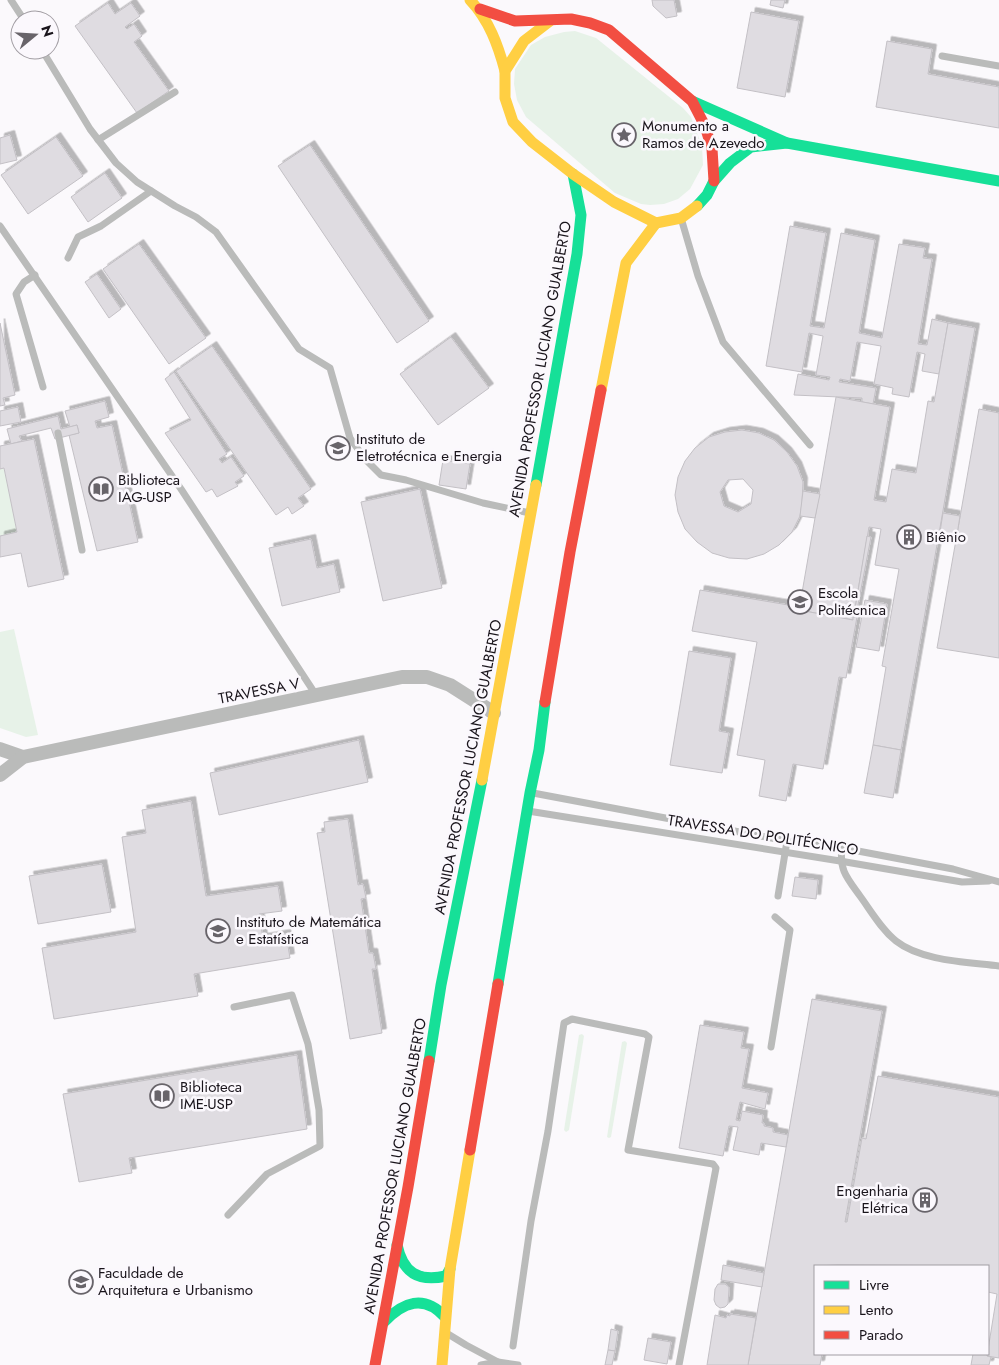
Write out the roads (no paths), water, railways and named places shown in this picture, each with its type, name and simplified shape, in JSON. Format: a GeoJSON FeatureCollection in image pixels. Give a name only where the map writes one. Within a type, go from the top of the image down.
{"type":"FeatureCollection","features":[{"type":"Feature","properties":{"kind":"street"},"geometry":{"type":"LineString","coordinates":[[470,0],[480,9],[496,40],[505,71],[505,98],[513,122],[532,142],[573,174],[614,202],[656,223],[681,218],[696,208],[707,195],[714,181],[730,162],[751,147],[787,143]]}},
{"type":"Feature","properties":{"kind":"street"},"geometry":{"type":"LineString","coordinates":[[480,9],[515,21],[571,19],[609,30],[692,101],[787,143],[999,181]]}},
{"type":"Feature","properties":{"kind":"street"},"geometry":{"type":"LineString","coordinates":[[505,71],[524,40],[550,21]]}},
{"type":"Feature","properties":{"kind":"street"},"geometry":{"type":"LineString","coordinates":[[692,101],[705,126],[712,149],[714,181]]}},
{"type":"Feature","properties":{"kind":"street","name":"AVENIDA PROFESSOR LUCIANO GUALBERTO"},"geometry":{"type":"LineString","coordinates":[[375,1365],[384,1322],[441,985],[494,713],[577,254],[581,215],[573,174]]}},
{"type":"Feature","properties":{"kind":"street"},"geometry":{"type":"LineString","coordinates":[[442,1365],[450,1269],[475,1111],[539,750],[543,712],[570,552],[626,263],[656,223]]}},
{"type":"Feature","properties":{"kind":"street","name":"TRAVESSA V"},"geometry":{"type":"LineString","coordinates":[[0,775],[23,757],[402,677],[427,677],[450,685],[494,713]]}},
{"type":"Feature","properties":{"kind":"street"},"geometry":{"type":"LineString","coordinates":[[0,749],[23,757]]}},
{"type":"Feature","properties":{"kind":"street"},"geometry":{"type":"LineString","coordinates":[[397,1245],[403,1263],[409,1271],[418,1276],[427,1279],[437,1279],[446,1276],[450,1269]]}},
{"type":"Feature","properties":{"kind":"street"},"geometry":{"type":"LineString","coordinates":[[384,1322],[392,1312],[403,1306],[416,1303],[428,1304],[440,1310],[445,1317]]}},
{"type":"Feature","properties":{"kind":"lane"},"geometry":{"type":"LineString","coordinates":[[942,56],[999,66]]}},
{"type":"Feature","properties":{"kind":"lane"},"geometry":{"type":"LineString","coordinates":[[48,60],[90,129],[116,164],[137,182],[196,217],[216,232],[299,349],[330,368],[350,438],[365,459],[381,475],[530,514]]}},
{"type":"Feature","properties":{"kind":"lane"},"geometry":{"type":"LineString","coordinates":[[98,140],[175,92]]}},
{"type":"Feature","properties":{"kind":"lane"},"geometry":{"type":"LineString","coordinates":[[68,258],[78,237],[100,226],[151,191]]}},
{"type":"Feature","properties":{"kind":"lane"},"geometry":{"type":"LineString","coordinates":[[681,218],[698,276],[723,342],[810,445]]}},
{"type":"Feature","properties":{"kind":"lane"},"geometry":{"type":"LineString","coordinates":[[0,226],[181,489],[316,696]]}},
{"type":"Feature","properties":{"kind":"lane"},"geometry":{"type":"LineString","coordinates":[[35,275],[24,282],[16,294],[43,387]]}},
{"type":"Feature","properties":{"kind":"lane"},"geometry":{"type":"LineString","coordinates":[[58,432],[82,550]]}},
{"type":"Feature","properties":{"kind":"lane","name":"TRAVESSA DO POLITÉCNICO"},"geometry":{"type":"LineString","coordinates":[[530,793],[788,841],[842,848],[953,869],[997,882]]}},
{"type":"Feature","properties":{"kind":"lane","name":"TRAVESSA DO POLITÉCNICO"},"geometry":{"type":"LineString","coordinates":[[527,811],[840,860],[962,882],[997,882]]}},
{"type":"Feature","properties":{"kind":"lane"},"geometry":{"type":"LineString","coordinates":[[778,896],[788,841]]}},
{"type":"Feature","properties":{"kind":"lane"},"geometry":{"type":"LineString","coordinates":[[842,848],[840,860],[844,874],[884,930],[896,941],[929,957],[999,966]]}},
{"type":"Feature","properties":{"kind":"lane"},"geometry":{"type":"LineString","coordinates":[[770,1047],[790,930],[775,917]]}},
{"type":"Feature","properties":{"kind":"lane"},"geometry":{"type":"LineString","coordinates":[[228,1215],[267,1174],[320,1146],[319,1110],[308,1044],[292,995],[234,1007]]}},
{"type":"Feature","properties":{"kind":"lane"},"geometry":{"type":"LineString","coordinates":[[513,1346],[531,1221],[548,1130],[564,1023],[572,1019],[645,1034],[649,1037],[628,1150],[713,1164],[716,1168],[679,1365]]}},
{"type":"Feature","properties":{"kind":"lane"},"geometry":{"type":"LineString","coordinates":[[445,1332],[498,1362]]}},
{"type":"Feature","properties":{"kind":"lane"},"geometry":{"type":"LineString","coordinates":[[481,1365],[498,1362],[518,1365]]}},
{"type":"Feature","properties":{"kind":"place","name":"Monumento a Ramos de Azevedo"},"geometry":{"type":"Point","coordinates":[624,135]}},
{"type":"Feature","properties":{"kind":"place","name":"Instituto de Eletrotécnica e Energia"},"geometry":{"type":"Point","coordinates":[338,448]}},
{"type":"Feature","properties":{"kind":"place","name":"Biblioteca IAG-USP"},"geometry":{"type":"Point","coordinates":[101,489]}},
{"type":"Feature","properties":{"kind":"place","name":"Biênio"},"geometry":{"type":"Point","coordinates":[909,537]}},
{"type":"Feature","properties":{"kind":"place","name":"Escola Politécnica"},"geometry":{"type":"Point","coordinates":[800,602]}},
{"type":"Feature","properties":{"kind":"place","name":"Instituto de Matemática e Estatística"},"geometry":{"type":"Point","coordinates":[218,931]}},
{"type":"Feature","properties":{"kind":"place","name":"Biblioteca IME-USP"},"geometry":{"type":"Point","coordinates":[162,1096]}},
{"type":"Feature","properties":{"kind":"place","name":"Engenharia Elétrica"},"geometry":{"type":"Point","coordinates":[925,1200]}},
{"type":"Feature","properties":{"kind":"place","name":"Faculdade de Arquitetura e Urbanismo"},"geometry":{"type":"Point","coordinates":[81,1282]}}]}
